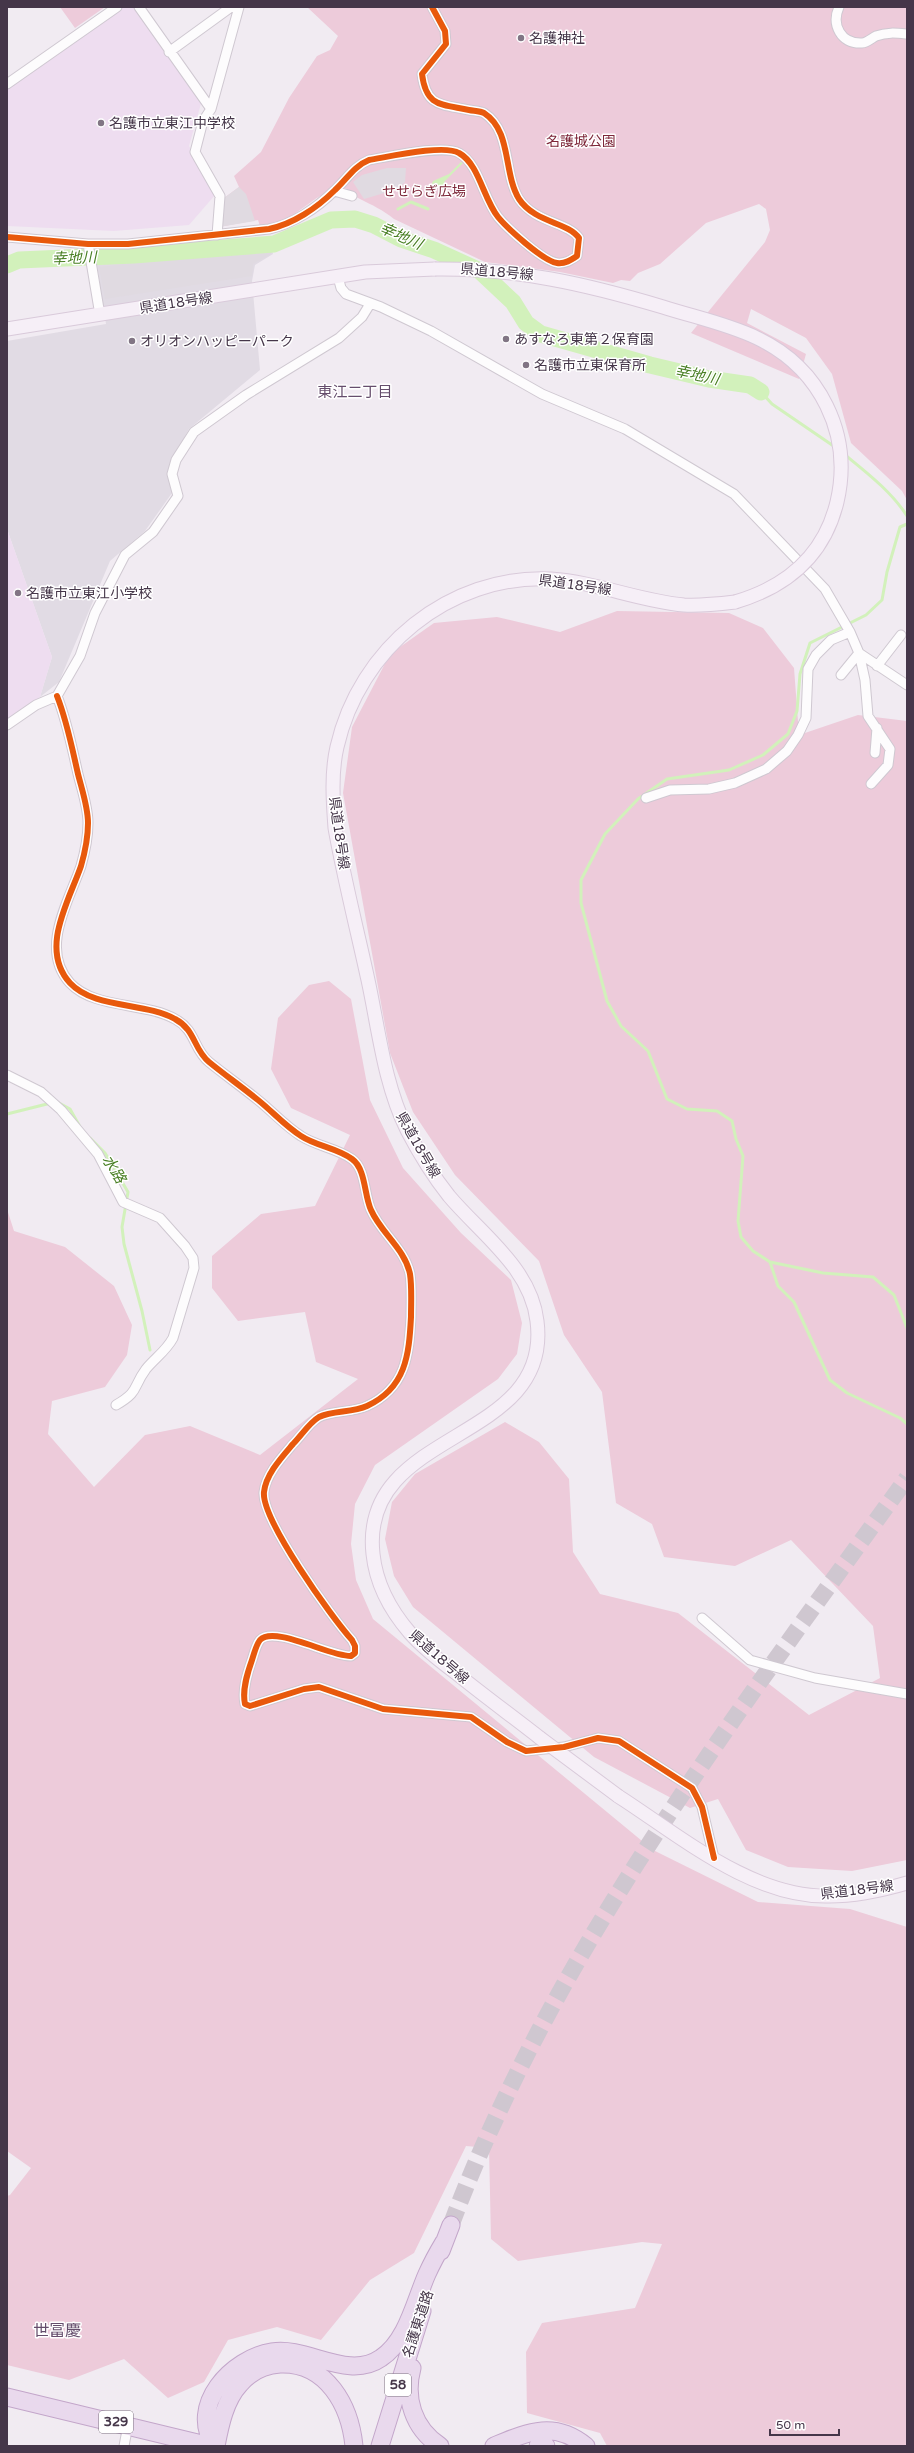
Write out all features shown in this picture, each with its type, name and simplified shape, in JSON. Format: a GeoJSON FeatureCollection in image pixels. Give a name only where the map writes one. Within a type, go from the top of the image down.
{"type":"FeatureCollection","features":[{"type":"Feature","properties":{"kind":"highway","name":"名護東道路"},"geometry":{"type":"LineString","coordinates":[[380,2446],[444,2242],[451,2225]]}},
{"type":"Feature","properties":{"kind":"highway"},"geometry":{"type":"LineString","coordinates":[[174,2436],[193,2427],[205,2417],[214,2394],[233,2368],[262,2354],[272,2352],[296,2353],[347,2365],[364,2365],[382,2358],[394,2345],[404,2329],[427,2273],[444,2242]]}},
{"type":"Feature","properties":{"kind":"highway"},"geometry":{"type":"LineString","coordinates":[[418,2324],[409,2396],[416,2422],[423,2432],[440,2446]]}},
{"type":"Feature","properties":{"kind":"highway"},"geometry":{"type":"LineString","coordinates":[[216,2446],[221,2422],[228,2402],[239,2384],[262,2368],[290,2364],[316,2373],[336,2392],[350,2420],[354,2446]]}},
{"type":"Feature","properties":{"kind":"highway","name":"329"},"geometry":{"type":"LineString","coordinates":[[7,2397],[174,2436],[210,2446]]}},
{"type":"Feature","properties":{"kind":"highway"},"geometry":{"type":"LineString","coordinates":[[205,2417],[208,2434],[216,2446]]}},
{"type":"Feature","properties":{"kind":"highway"},"geometry":{"type":"LineString","coordinates":[[494,2446],[523,2434],[550,2430],[564,2433],[586,2446]]}},
{"type":"Feature","properties":{"kind":"highway"},"geometry":{"type":"LineString","coordinates":[[538,2446],[546,2446]]}},
{"type":"Feature","properties":{"kind":"main road","name":"県道18号線"},"geometry":{"type":"LineString","coordinates":[[7,329],[398,269],[472,269],[528,274],[616,293],[748,334],[779,351],[806,375],[830,410],[839,439],[841,471],[835,510],[822,540],[800,567],[772,588],[735,602],[704,606],[683,605],[591,585],[551,579],[491,584],[466,593],[441,606],[408,628],[383,652],[362,682],[342,726],[335,759],[333,790],[337,839],[388,1079],[397,1107],[414,1143],[448,1194],[505,1257],[524,1282],[534,1305],[537,1321],[538,1339],[528,1373],[522,1385],[504,1405],[422,1457],[397,1477],[386,1491],[375,1517],[373,1532],[375,1569],[390,1603],[411,1635],[442,1662],[540,1738],[618,1796],[740,1874],[767,1885],[803,1894],[829,1896],[907,1883]]}},
{"type":"Feature","properties":{"kind":"street"},"geometry":{"type":"LineString","coordinates":[[7,84],[117,7]]}},
{"type":"Feature","properties":{"kind":"street"},"geometry":{"type":"LineString","coordinates":[[139,7],[169,52],[211,109]]}},
{"type":"Feature","properties":{"kind":"street"},"geometry":{"type":"LineString","coordinates":[[169,52],[231,7]]}},
{"type":"Feature","properties":{"kind":"street"},"geometry":{"type":"LineString","coordinates":[[216,235],[220,196],[195,152],[203,121],[211,109],[239,7]]}},
{"type":"Feature","properties":{"kind":"street"},"geometry":{"type":"LineString","coordinates":[[7,237],[89,247],[216,235],[285,225],[334,191],[358,165],[369,160],[445,150],[458,152],[474,167],[480,184],[498,217],[546,258],[557,263],[567,262],[577,256],[580,238],[576,232],[550,223],[531,212],[520,200],[511,184],[501,134],[493,122],[483,113],[432,100],[426,93],[422,74],[446,44],[445,31],[432,7]]}},
{"type":"Feature","properties":{"kind":"street"},"geometry":{"type":"LineString","coordinates":[[839,7],[835,19],[836,26],[841,36],[850,41],[863,43],[891,32],[907,34]]}},
{"type":"Feature","properties":{"kind":"street"},"geometry":{"type":"LineString","coordinates":[[334,191],[352,196]]}},
{"type":"Feature","properties":{"kind":"street"},"geometry":{"type":"LineString","coordinates":[[89,247],[100,315]]}},
{"type":"Feature","properties":{"kind":"street"},"geometry":{"type":"LineString","coordinates":[[338,277],[341,288],[346,294],[381,307],[431,331],[542,394],[625,429],[714,480],[734,494],[818,581],[850,631],[859,653],[865,680],[868,716],[890,749],[888,765],[871,784]]}},
{"type":"Feature","properties":{"kind":"street"},"geometry":{"type":"LineString","coordinates":[[7,725],[36,705],[57,696],[80,656],[95,613],[126,555],[154,532],[178,496],[172,474],[176,460],[194,432],[246,395],[340,338],[362,317],[370,304]]}},
{"type":"Feature","properties":{"kind":"street"},"geometry":{"type":"LineString","coordinates":[[646,798],[670,790],[709,789],[735,783],[766,769],[791,746],[806,718],[808,669],[816,655],[831,640],[850,631]]}},
{"type":"Feature","properties":{"kind":"street"},"geometry":{"type":"LineString","coordinates":[[877,666],[901,635]]}},
{"type":"Feature","properties":{"kind":"street"},"geometry":{"type":"LineString","coordinates":[[859,653],[877,666],[905,680]]}},
{"type":"Feature","properties":{"kind":"street"},"geometry":{"type":"LineString","coordinates":[[841,675],[859,653]]}},
{"type":"Feature","properties":{"kind":"street"},"geometry":{"type":"LineString","coordinates":[[57,696],[63,712],[88,814],[86,843],[82,863],[60,918],[57,937],[60,967],[70,984],[92,997],[141,1007],[177,1019],[193,1035],[203,1056],[261,1102],[280,1120],[302,1137],[352,1159],[359,1166],[365,1195],[374,1217],[397,1247],[410,1275],[409,1357],[399,1377],[386,1394],[368,1406],[315,1420],[280,1460],[264,1488],[264,1502],[283,1538],[311,1587],[352,1640],[355,1646],[355,1653],[351,1656],[338,1656],[298,1641],[274,1636],[263,1638],[259,1641],[249,1668],[244,1689],[245,1704],[250,1706],[299,1690],[319,1687],[383,1709],[472,1717],[507,1742],[526,1751],[564,1747],[598,1738],[619,1741],[692,1788],[702,1807],[714,1858]]}},
{"type":"Feature","properties":{"kind":"street"},"geometry":{"type":"LineString","coordinates":[[875,753],[877,728]]}},
{"type":"Feature","properties":{"kind":"street"},"geometry":{"type":"LineString","coordinates":[[7,1075],[40,1092],[61,1110],[98,1154],[123,1202],[160,1218],[185,1246],[193,1258],[194,1268],[173,1338],[168,1348],[147,1368],[134,1394],[116,1405]]}},
{"type":"Feature","properties":{"kind":"street"},"geometry":{"type":"LineString","coordinates":[[702,1618],[750,1660],[815,1678],[907,1694]]}},
{"type":"Feature","properties":{"kind":"street"},"geometry":{"type":"LineString","coordinates":[[124,2446],[128,2425]]}},
{"type":"Feature","properties":{"kind":"shaded area","name":"名護市立東江中学校"},"geometry":{"type":"Polygon","coordinates":[[[121,7],[133,7],[202,100],[189,146],[215,195],[189,225],[114,231],[7,226],[7,89],[121,7]]]}},
{"type":"Feature","properties":{"kind":"shaded area"},"geometry":{"type":"Polygon","coordinates":[[[461,162],[463,163],[444,182],[447,184],[446,189],[435,183],[431,186],[433,181],[449,174],[461,162]]]}},
{"type":"Feature","properties":{"kind":"shaded area"},"geometry":{"type":"Polygon","coordinates":[[[387,168],[406,168],[405,182],[398,189],[364,199],[353,182],[362,175],[387,168]]]}},
{"type":"Feature","properties":{"kind":"shaded area"},"geometry":{"type":"Polygon","coordinates":[[[239,187],[246,194],[255,221],[219,227],[224,198],[239,187]]]}},
{"type":"Feature","properties":{"kind":"shaded area"},"geometry":{"type":"Polygon","coordinates":[[[270,244],[273,254],[255,265],[252,281],[260,370],[189,429],[169,465],[172,493],[145,531],[110,561],[59,682],[40,697],[52,657],[7,529],[7,341],[106,324],[97,265],[270,244]]]}},
{"type":"Feature","properties":{"kind":"shaded area"},"geometry":{"type":"Polygon","coordinates":[[[268,246],[271,254],[253,264],[252,276],[105,299],[99,267],[268,246]]]}},
{"type":"Feature","properties":{"kind":"shaded area","name":"名護市立東江小学校"},"geometry":{"type":"Polygon","coordinates":[[[7,529],[52,657],[40,697],[7,720],[7,529]]]}},
{"type":"Feature","properties":{"kind":"green space"},"geometry":{"type":"Polygon","coordinates":[[[60,7],[105,7],[75,28],[60,7]]]}},
{"type":"Feature","properties":{"kind":"green space","name":"名護城公園"},"geometry":{"type":"Polygon","coordinates":[[[307,7],[907,7],[907,500],[902,491],[851,443],[832,374],[806,338],[751,309],[747,323],[806,354],[799,379],[691,333],[765,242],[770,230],[766,209],[759,204],[706,223],[660,264],[638,273],[630,281],[621,280],[613,283],[560,272],[485,262],[394,219],[386,213],[342,190],[331,191],[321,195],[284,220],[272,224],[260,226],[258,220],[219,227],[224,198],[239,187],[234,176],[261,152],[289,98],[317,56],[330,50],[338,36],[307,7]]]}},
{"type":"Feature","properties":{"kind":"green space"},"geometry":{"type":"Polygon","coordinates":[[[617,611],[729,613],[763,628],[794,668],[799,735],[858,715],[907,721],[907,1860],[852,1871],[788,1867],[746,1850],[718,1799],[690,1808],[594,1757],[413,1607],[394,1576],[385,1539],[392,1502],[415,1474],[505,1422],[539,1442],[569,1479],[573,1552],[600,1594],[678,1613],[809,1715],[880,1678],[873,1626],[791,1540],[735,1566],[664,1557],[652,1524],[616,1503],[602,1392],[564,1335],[539,1261],[455,1175],[413,1112],[390,1053],[343,793],[352,727],[390,654],[434,623],[497,617],[560,632],[617,611]]]}},
{"type":"Feature","properties":{"kind":"green space"},"geometry":{"type":"Polygon","coordinates":[[[329,981],[351,999],[370,1100],[403,1168],[461,1233],[511,1280],[522,1323],[517,1354],[498,1379],[375,1465],[355,1504],[351,1544],[356,1580],[373,1619],[653,1850],[758,1902],[850,1909],[907,1927],[907,2446],[607,2446],[600,2433],[527,2413],[526,2352],[542,2323],[635,2308],[662,2244],[642,2242],[518,2261],[491,2239],[489,2148],[466,2146],[414,2253],[370,2280],[321,2340],[277,2327],[228,2340],[204,2382],[168,2398],[124,2359],[69,2380],[7,2365],[7,2196],[10,2195],[31,2168],[7,2151],[7,1209],[14,1231],[65,1247],[114,1286],[132,1325],[127,1355],[105,1387],[52,1401],[48,1434],[94,1487],[145,1435],[190,1426],[260,1455],[358,1379],[316,1362],[305,1312],[238,1321],[212,1288],[212,1256],[261,1214],[315,1206],[350,1135],[291,1108],[271,1069],[278,1018],[309,985],[329,981]]]}},
{"type":"Feature","properties":{"kind":"waterway"},"geometry":{"type":"LineString","coordinates":[[398,209],[411,202],[428,209]]}},
{"type":"Feature","properties":{"kind":"waterway","name":"幸地川"},"geometry":{"type":"LineString","coordinates":[[7,265],[19,260],[134,255],[274,244],[331,220],[355,219],[374,225],[401,239],[434,250],[480,271],[513,302],[526,323],[541,334],[650,365],[709,379],[750,385],[761,392]]}},
{"type":"Feature","properties":{"kind":"waterway"},"geometry":{"type":"LineString","coordinates":[[761,392],[772,404],[835,447]]}},
{"type":"Feature","properties":{"kind":"waterway"},"geometry":{"type":"LineString","coordinates":[[844,454],[870,475],[894,499],[907,516]]}},
{"type":"Feature","properties":{"kind":"waterway"},"geometry":{"type":"LineString","coordinates":[[907,524],[900,527],[887,572],[882,600],[866,615],[810,643],[800,674],[797,711],[788,734],[763,755],[729,770],[667,779],[638,799],[605,834],[581,880],[581,903],[607,1001],[621,1026],[648,1051],[667,1099],[687,1109],[717,1111],[732,1121],[736,1139],[743,1156],[738,1221],[741,1237],[753,1251],[770,1262],[778,1286],[794,1302],[830,1380],[847,1393],[900,1418],[907,1424]]}},
{"type":"Feature","properties":{"kind":"waterway","name":"水路"},"geometry":{"type":"LineString","coordinates":[[7,1114],[51,1103]]}},
{"type":"Feature","properties":{"kind":"waterway","name":"水路"},"geometry":{"type":"LineString","coordinates":[[59,1103],[70,1109],[79,1125]]}},
{"type":"Feature","properties":{"kind":"waterway","name":"水路"},"geometry":{"type":"LineString","coordinates":[[90,1138],[105,1153],[128,1192],[122,1227],[124,1244],[142,1311],[150,1350]]}},
{"type":"Feature","properties":{"kind":"waterway"},"geometry":{"type":"LineString","coordinates":[[770,1262],[823,1273],[873,1277],[894,1295],[907,1328]]}},
{"type":"Feature","properties":{"kind":"tunnel"},"geometry":{"type":"LineString","coordinates":[[451,2225],[493,2124],[542,2025],[596,1930],[654,1837],[715,1746],[907,1478]]}},
{"type":"Feature","properties":{"kind":"cycle path"},"geometry":{"type":"LineString","coordinates":[[7,237],[88,244],[128,244],[269,229],[278,227],[296,219],[313,209],[328,197],[355,169],[369,160],[429,150],[441,150],[459,153],[466,158],[476,173],[488,201],[498,217],[509,229],[543,257],[557,263],[570,260],[577,256],[579,238],[567,229],[534,213],[519,199],[514,189],[503,141],[499,130],[493,121],[482,112],[443,105],[436,102],[427,93],[422,74],[446,44],[445,31],[432,7]]}},
{"type":"Feature","properties":{"kind":"cycle path"},"geometry":{"type":"LineString","coordinates":[[57,696],[64,715],[88,817],[86,844],[81,866],[59,925],[57,955],[61,970],[70,983],[80,991],[92,997],[163,1014],[182,1023],[191,1034],[204,1057],[209,1062],[258,1100],[290,1128],[301,1136],[340,1152],[357,1163],[371,1210],[403,1257],[410,1274],[411,1317],[409,1344],[403,1369],[398,1380],[380,1399],[367,1406],[355,1410],[324,1415],[315,1420],[284,1454],[271,1472],[265,1485],[264,1492],[266,1505],[285,1545],[329,1611],[352,1640],[355,1646],[355,1653],[351,1656],[342,1655],[290,1639],[277,1636],[267,1636],[260,1640],[254,1652],[248,1671],[244,1693],[245,1704],[250,1706],[304,1689],[319,1687],[383,1709],[471,1717],[507,1742],[526,1751],[564,1747],[598,1738],[619,1741],[692,1788],[702,1807],[714,1858]]}},
{"type":"Feature","properties":{"kind":"place","name":"名護神社"},"geometry":{"type":"Point","coordinates":[521,38]}},
{"type":"Feature","properties":{"kind":"place","name":"名護市立東江中学校"},"geometry":{"type":"Point","coordinates":[101,123]}},
{"type":"Feature","properties":{"kind":"place","name":"あすなろ東第２保育園"},"geometry":{"type":"Point","coordinates":[506,339]}},
{"type":"Feature","properties":{"kind":"place","name":"オリオンハッピーパーク"},"geometry":{"type":"Point","coordinates":[132,341]}},
{"type":"Feature","properties":{"kind":"place","name":"名護市立東保育所"},"geometry":{"type":"Point","coordinates":[526,365]}},
{"type":"Feature","properties":{"kind":"place","name":"名護市立東江小学校"},"geometry":{"type":"Point","coordinates":[18,593]}},
{"type":"Feature","properties":{"kind":"district","name":"東江二丁目"},"geometry":{"type":"Point","coordinates":[355,392]}},
{"type":"Feature","properties":{"kind":"district","name":"世冨慶"},"geometry":{"type":"Point","coordinates":[57,2331]}},
{"type":"Feature","properties":{"kind":"park label","name":"せせらぎ広場"},"geometry":{"type":"Point","coordinates":[424,191]}}]}
